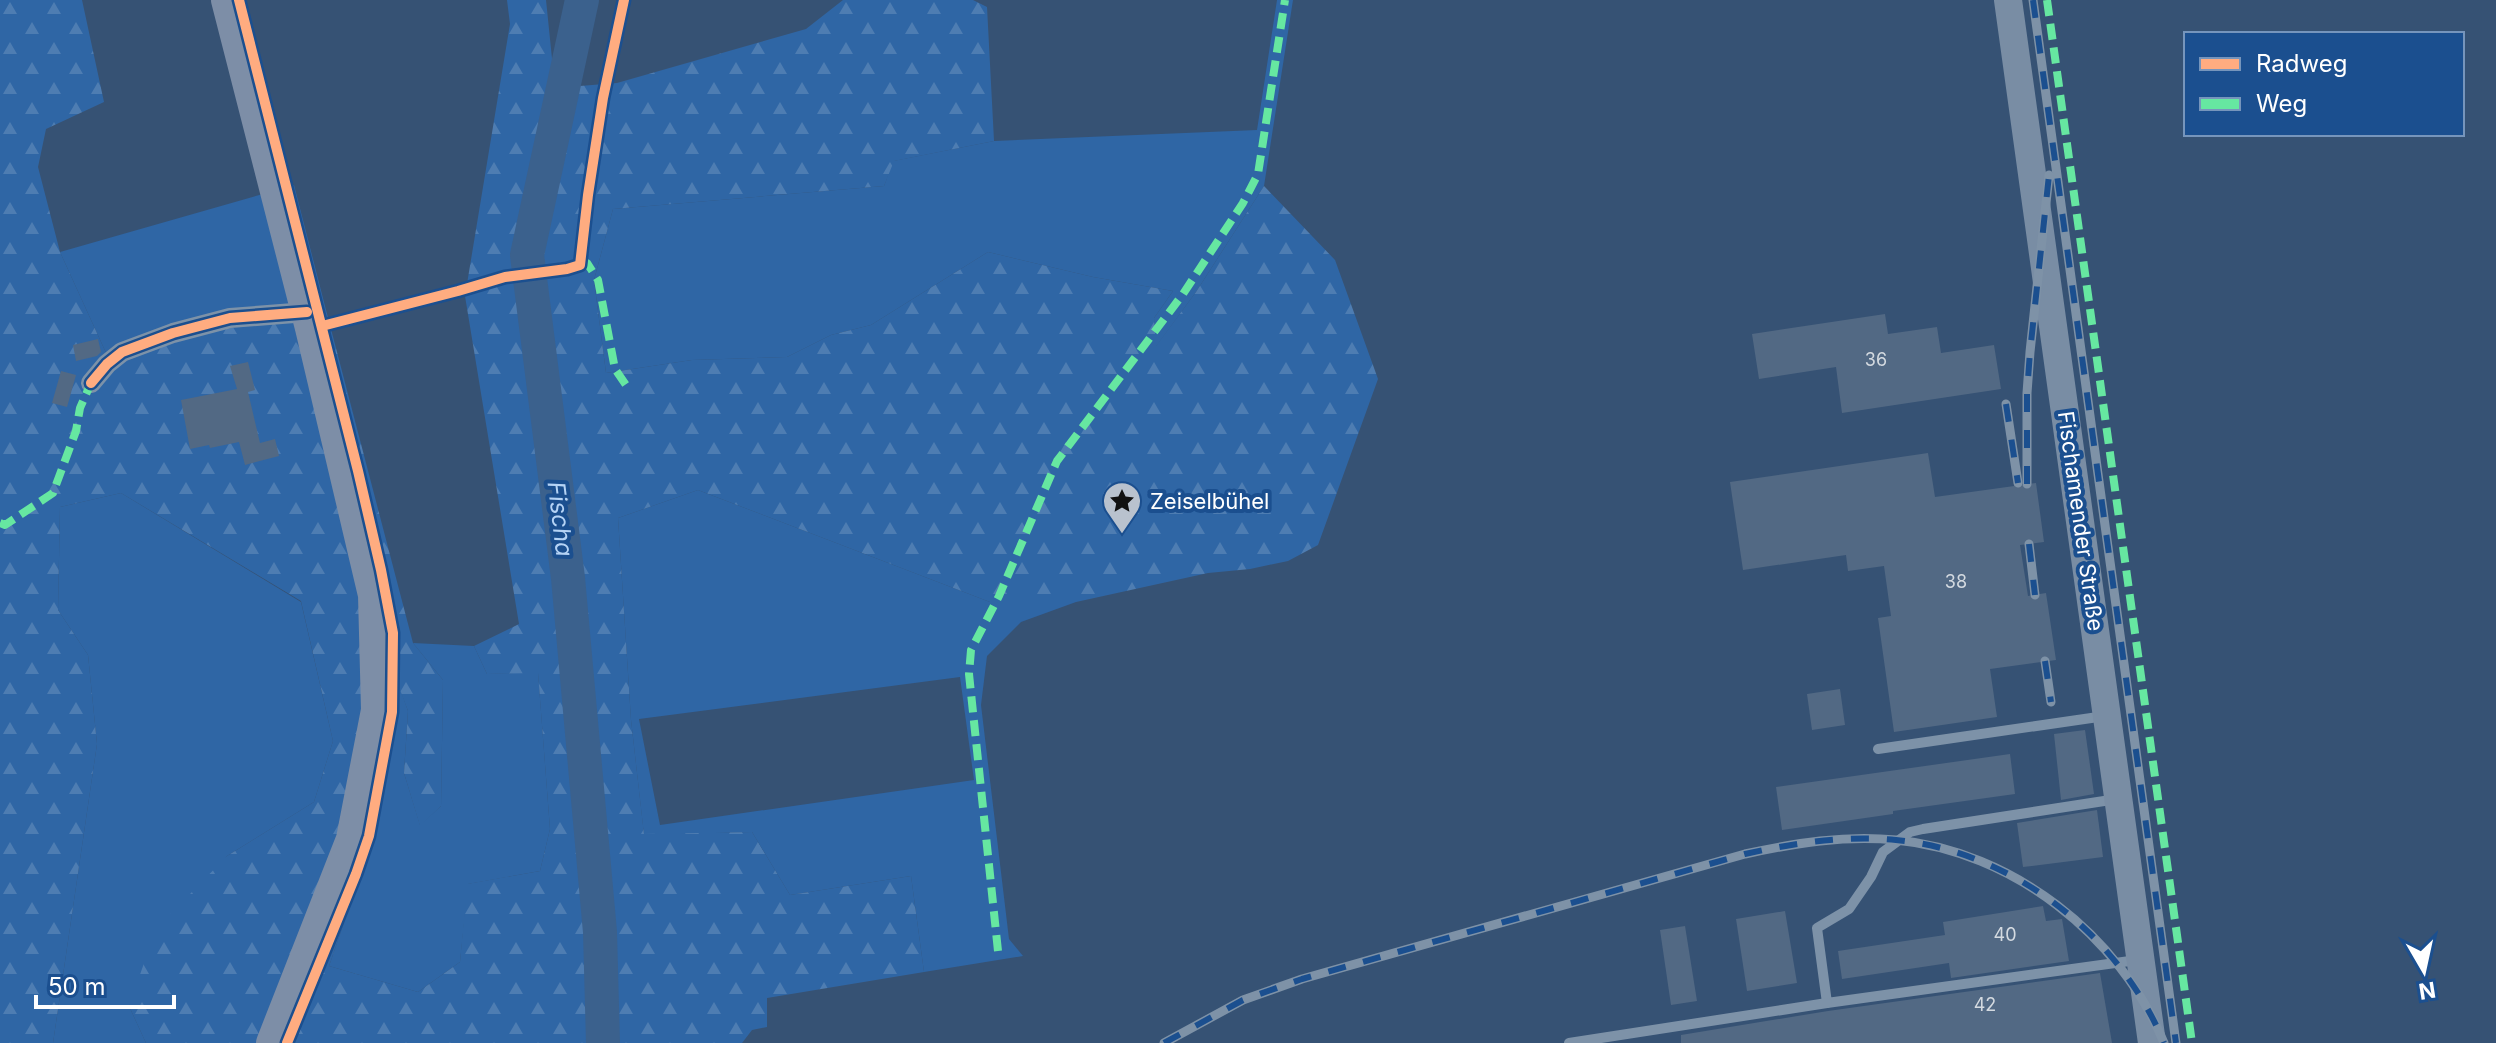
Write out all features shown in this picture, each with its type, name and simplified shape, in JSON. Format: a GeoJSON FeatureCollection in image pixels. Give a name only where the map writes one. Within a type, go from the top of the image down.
{"type":"FeatureCollection","features":[{"type":"Feature","properties":{"kind":"main road"},"geometry":{"type":"LineString","coordinates":[[227,0],[309,320],[374,595],[377,710],[352,839],[272,1043]]}},
{"type":"Feature","properties":{"kind":"main road","name":"Fischamender Straße"},"geometry":{"type":"LineString","coordinates":[[2008,0],[2152,1043]]}},
{"type":"Feature","properties":{"kind":"street"},"geometry":{"type":"LineString","coordinates":[[91,383],[122,352],[173,333],[230,318],[309,320]]}},
{"type":"Feature","properties":{"kind":"lane"},"geometry":{"type":"LineString","coordinates":[[1878,749],[2108,716]]}},
{"type":"Feature","properties":{"kind":"lane"},"geometry":{"type":"LineString","coordinates":[[1827,1003],[1817,928],[1849,909],[1871,877],[1883,852],[1898,840],[1910,832],[1923,829],[2119,799]]}},
{"type":"Feature","properties":{"kind":"lane"},"geometry":{"type":"LineString","coordinates":[[1569,1043],[1827,1003],[2141,960]]}},
{"type":"Feature","properties":{"kind":"green space"},"geometry":{"type":"Polygon","coordinates":[[[0,0],[82,0],[104,102],[46,129],[38,167],[60,252],[112,366],[174,339],[326,310],[413,643],[443,680],[441,806],[420,826],[404,773],[408,711],[399,687],[375,833],[329,966],[418,992],[460,962],[467,884],[540,871],[550,829],[538,673],[487,674],[474,646],[519,624],[465,296],[510,24],[507,0],[546,0],[555,88],[617,83],[806,29],[843,0],[973,0],[987,7],[994,141],[894,161],[884,186],[613,209],[594,280],[606,373],[692,360],[787,357],[831,335],[871,325],[988,252],[1093,277],[1173,291],[1154,318],[1156,346],[1196,292],[1264,186],[1335,260],[1378,379],[1318,545],[1288,561],[1208,573],[1076,602],[990,602],[698,490],[618,518],[631,720],[644,834],[752,832],[790,895],[911,876],[924,972],[767,998],[767,1027],[752,1030],[742,1043],[146,1043],[129,1006],[156,929],[227,856],[314,802],[333,741],[301,601],[121,493],[60,507],[58,610],[88,655],[97,744],[53,1043],[0,1043],[0,0]]]}},
{"type":"Feature","properties":{"kind":"green space"},"geometry":{"type":"Polygon","coordinates":[[[1277,0],[1293,0],[1264,186],[1196,292],[1155,348],[1154,318],[1173,291],[1093,277],[988,252],[871,325],[831,335],[787,357],[692,360],[606,373],[594,280],[613,209],[884,186],[893,161],[994,141],[1257,130],[1277,0]]]}},
{"type":"Feature","properties":{"kind":"green space"},"geometry":{"type":"Polygon","coordinates":[[[294,185],[326,310],[174,339],[112,366],[60,252],[294,185]]]}},
{"type":"Feature","properties":{"kind":"green space"},"geometry":{"type":"Polygon","coordinates":[[[698,490],[990,602],[1076,602],[1021,622],[987,656],[981,705],[1009,939],[1023,956],[924,972],[911,876],[790,895],[752,832],[644,835],[631,720],[618,518],[698,490]],[[960,677],[639,719],[660,825],[974,780],[960,677]]]}},
{"type":"Feature","properties":{"kind":"green space"},"geometry":{"type":"Polygon","coordinates":[[[121,493],[301,602],[333,741],[314,802],[227,856],[129,1006],[146,1043],[53,1043],[97,744],[88,655],[58,610],[60,507],[121,493]]]}},
{"type":"Feature","properties":{"kind":"green space"},"geometry":{"type":"Polygon","coordinates":[[[413,643],[474,646],[487,674],[538,672],[550,829],[540,871],[468,884],[460,962],[418,992],[329,966],[375,833],[399,685],[408,711],[404,773],[420,825],[441,806],[443,680],[413,643]]]}},
{"type":"Feature","properties":{"kind":"building"},"geometry":{"type":"Polygon","coordinates":[[[1885,314],[1888,334],[1937,327],[1941,353],[1994,345],[2001,389],[1842,413],[1836,367],[1759,379],[1752,334],[1885,314]]]}},
{"type":"Feature","properties":{"kind":"building"},"geometry":{"type":"Polygon","coordinates":[[[98,339],[101,352],[97,356],[76,361],[73,345],[98,339]]]}},
{"type":"Feature","properties":{"kind":"building"},"geometry":{"type":"Polygon","coordinates":[[[248,362],[255,390],[248,392],[260,443],[275,439],[279,456],[245,465],[239,442],[190,449],[181,400],[237,389],[230,366],[248,362]]]}},
{"type":"Feature","properties":{"kind":"building"},"geometry":{"type":"Polygon","coordinates":[[[61,371],[76,375],[67,407],[52,403],[61,371]]]}},
{"type":"Feature","properties":{"kind":"building"},"geometry":{"type":"Polygon","coordinates":[[[1928,453],[1935,497],[2036,483],[2044,542],[2020,545],[2028,596],[2046,593],[2056,660],[1990,669],[1997,717],[1894,732],[1878,618],[1891,616],[1884,566],[1848,571],[1846,555],[1743,570],[1730,482],[1928,453]]]}},
{"type":"Feature","properties":{"kind":"building"},"geometry":{"type":"Polygon","coordinates":[[[1840,689],[1845,725],[1812,730],[1807,694],[1840,689]]]}},
{"type":"Feature","properties":{"kind":"building"},"geometry":{"type":"Polygon","coordinates":[[[2085,730],[2094,794],[2061,800],[2054,734],[2085,730]]]}},
{"type":"Feature","properties":{"kind":"building"},"geometry":{"type":"Polygon","coordinates":[[[2010,754],[2015,794],[1782,830],[1776,787],[2010,754]]]}},
{"type":"Feature","properties":{"kind":"building"},"geometry":{"type":"Polygon","coordinates":[[[2097,810],[2103,857],[2023,867],[2017,823],[2097,810]]]}},
{"type":"Feature","properties":{"kind":"building"},"geometry":{"type":"Polygon","coordinates":[[[2043,906],[2046,921],[2062,919],[2069,961],[1951,978],[1949,963],[1842,979],[1838,951],[1945,935],[1943,922],[2043,906]]]}},
{"type":"Feature","properties":{"kind":"building"},"geometry":{"type":"Polygon","coordinates":[[[1785,911],[1797,983],[1747,991],[1736,919],[1785,911]]]}},
{"type":"Feature","properties":{"kind":"building"},"geometry":{"type":"Polygon","coordinates":[[[1685,926],[1697,1001],[1671,1005],[1660,930],[1685,926]]]}},
{"type":"Feature","properties":{"kind":"building"},"geometry":{"type":"Polygon","coordinates":[[[2100,973],[2112,1043],[1681,1043],[1681,1035],[2100,973]]]}},
{"type":"Feature","properties":{"kind":"waterway","name":"Fischa"},"geometry":{"type":"LineString","coordinates":[[582,0],[527,255],[568,578],[600,932],[603,1043]]}},
{"type":"Feature","properties":{"kind":"railway"},"geometry":{"type":"LineString","coordinates":[[2033,0],[2176,1043]]}},
{"type":"Feature","properties":{"kind":"railway"},"geometry":{"type":"LineString","coordinates":[[2027,484],[2027,393],[2049,175]]}},
{"type":"Feature","properties":{"kind":"railway"},"geometry":{"type":"LineString","coordinates":[[2006,404],[2018,483]]}},
{"type":"Feature","properties":{"kind":"railway"},"geometry":{"type":"LineString","coordinates":[[2029,544],[2035,595]]}},
{"type":"Feature","properties":{"kind":"railway"},"geometry":{"type":"LineString","coordinates":[[2045,661],[2051,702]]}},
{"type":"Feature","properties":{"kind":"railway"},"geometry":{"type":"LineString","coordinates":[[1164,1043],[1243,1000],[1302,979],[1745,854],[1839,839],[1896,840],[1939,847],[1981,861],[2020,881],[2057,905],[2090,934],[2120,967],[2145,1004],[2164,1043]]}},
{"type":"Feature","properties":{"kind":"marked path"},"geometry":{"type":"LineString","coordinates":[[998,951],[969,674],[971,650],[999,596],[1057,461],[1183,294],[1243,203],[1258,174],[1285,0]]}},
{"type":"Feature","properties":{"kind":"marked path"},"geometry":{"type":"LineString","coordinates":[[2047,0],[2192,1043]]}},
{"type":"Feature","properties":{"kind":"marked path"},"geometry":{"type":"LineString","coordinates":[[581,261],[587,263],[598,280],[615,369],[628,388]]}},
{"type":"Feature","properties":{"kind":"marked path"},"geometry":{"type":"LineString","coordinates":[[0,523],[5,525],[53,493],[91,383]]}},
{"type":"Feature","properties":{"kind":"cycle path"},"geometry":{"type":"LineString","coordinates":[[239,0],[358,471],[393,633],[392,712],[369,836],[287,1043]]}},
{"type":"Feature","properties":{"kind":"cycle path"},"geometry":{"type":"LineString","coordinates":[[322,326],[505,277],[580,265],[603,98],[624,0]]}},
{"type":"Feature","properties":{"kind":"cycle path"},"geometry":{"type":"LineString","coordinates":[[91,383],[122,352],[173,333],[230,318],[307,312]]}},
{"type":"Feature","properties":{"kind":"place","name":"Zeiselbühel"},"geometry":{"type":"Point","coordinates":[1122,535]}}]}
